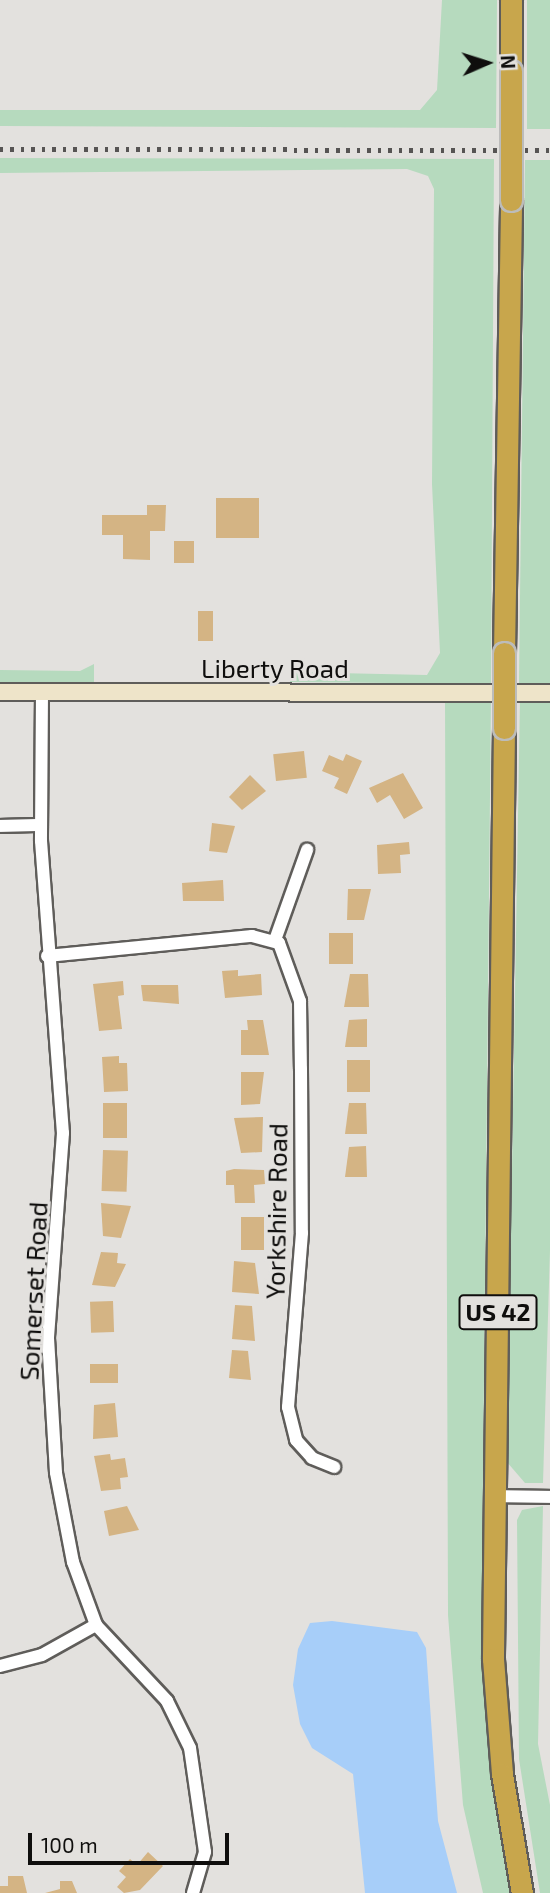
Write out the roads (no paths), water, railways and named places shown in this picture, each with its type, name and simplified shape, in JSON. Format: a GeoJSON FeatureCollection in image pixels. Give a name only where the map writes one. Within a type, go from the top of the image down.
{"type":"FeatureCollection","features":[{"type":"Feature","properties":{"kind":"highway","name":"US 42"},"geometry":{"type":"LineString","coordinates":[[511,0],[511,200],[494,1496],[497,1733],[522,1893]]}},
{"type":"Feature","properties":{"kind":"street","name":"Liberty Road"},"geometry":{"type":"LineString","coordinates":[[0,692],[550,693]]}},
{"type":"Feature","properties":{"kind":"street","name":"Somerset Road"},"geometry":{"type":"LineString","coordinates":[[42,692],[41,825],[47,956],[63,1133],[48,1338],[51,1429],[73,1562],[96,1625],[167,1701],[190,1748],[205,1852],[193,1893]]}},
{"type":"Feature","properties":{"kind":"street"},"geometry":{"type":"LineString","coordinates":[[0,826],[41,825]]}},
{"type":"Feature","properties":{"kind":"street"},"geometry":{"type":"LineString","coordinates":[[47,956],[252,936],[275,940],[307,850]]}},
{"type":"Feature","properties":{"kind":"street","name":"Yorkshire Road"},"geometry":{"type":"LineString","coordinates":[[275,940],[300,1001],[302,1233],[288,1407],[296,1440],[312,1458],[334,1467]]}},
{"type":"Feature","properties":{"kind":"street"},"geometry":{"type":"LineString","coordinates":[[494,1496],[550,1497]]}},
{"type":"Feature","properties":{"kind":"street"},"geometry":{"type":"LineString","coordinates":[[0,1666],[42,1655],[96,1625]]}},
{"type":"Feature","properties":{"kind":"water"},"geometry":{"type":"Polygon","coordinates":[[[332,1621],[417,1632],[426,1648],[438,1821],[457,1893],[365,1893],[353,1774],[312,1748],[300,1724],[293,1685],[298,1649],[310,1623],[332,1621]]]}},
{"type":"Feature","properties":{"kind":"railway"},"geometry":{"type":"LineString","coordinates":[[0,149],[550,150]]}}]}
